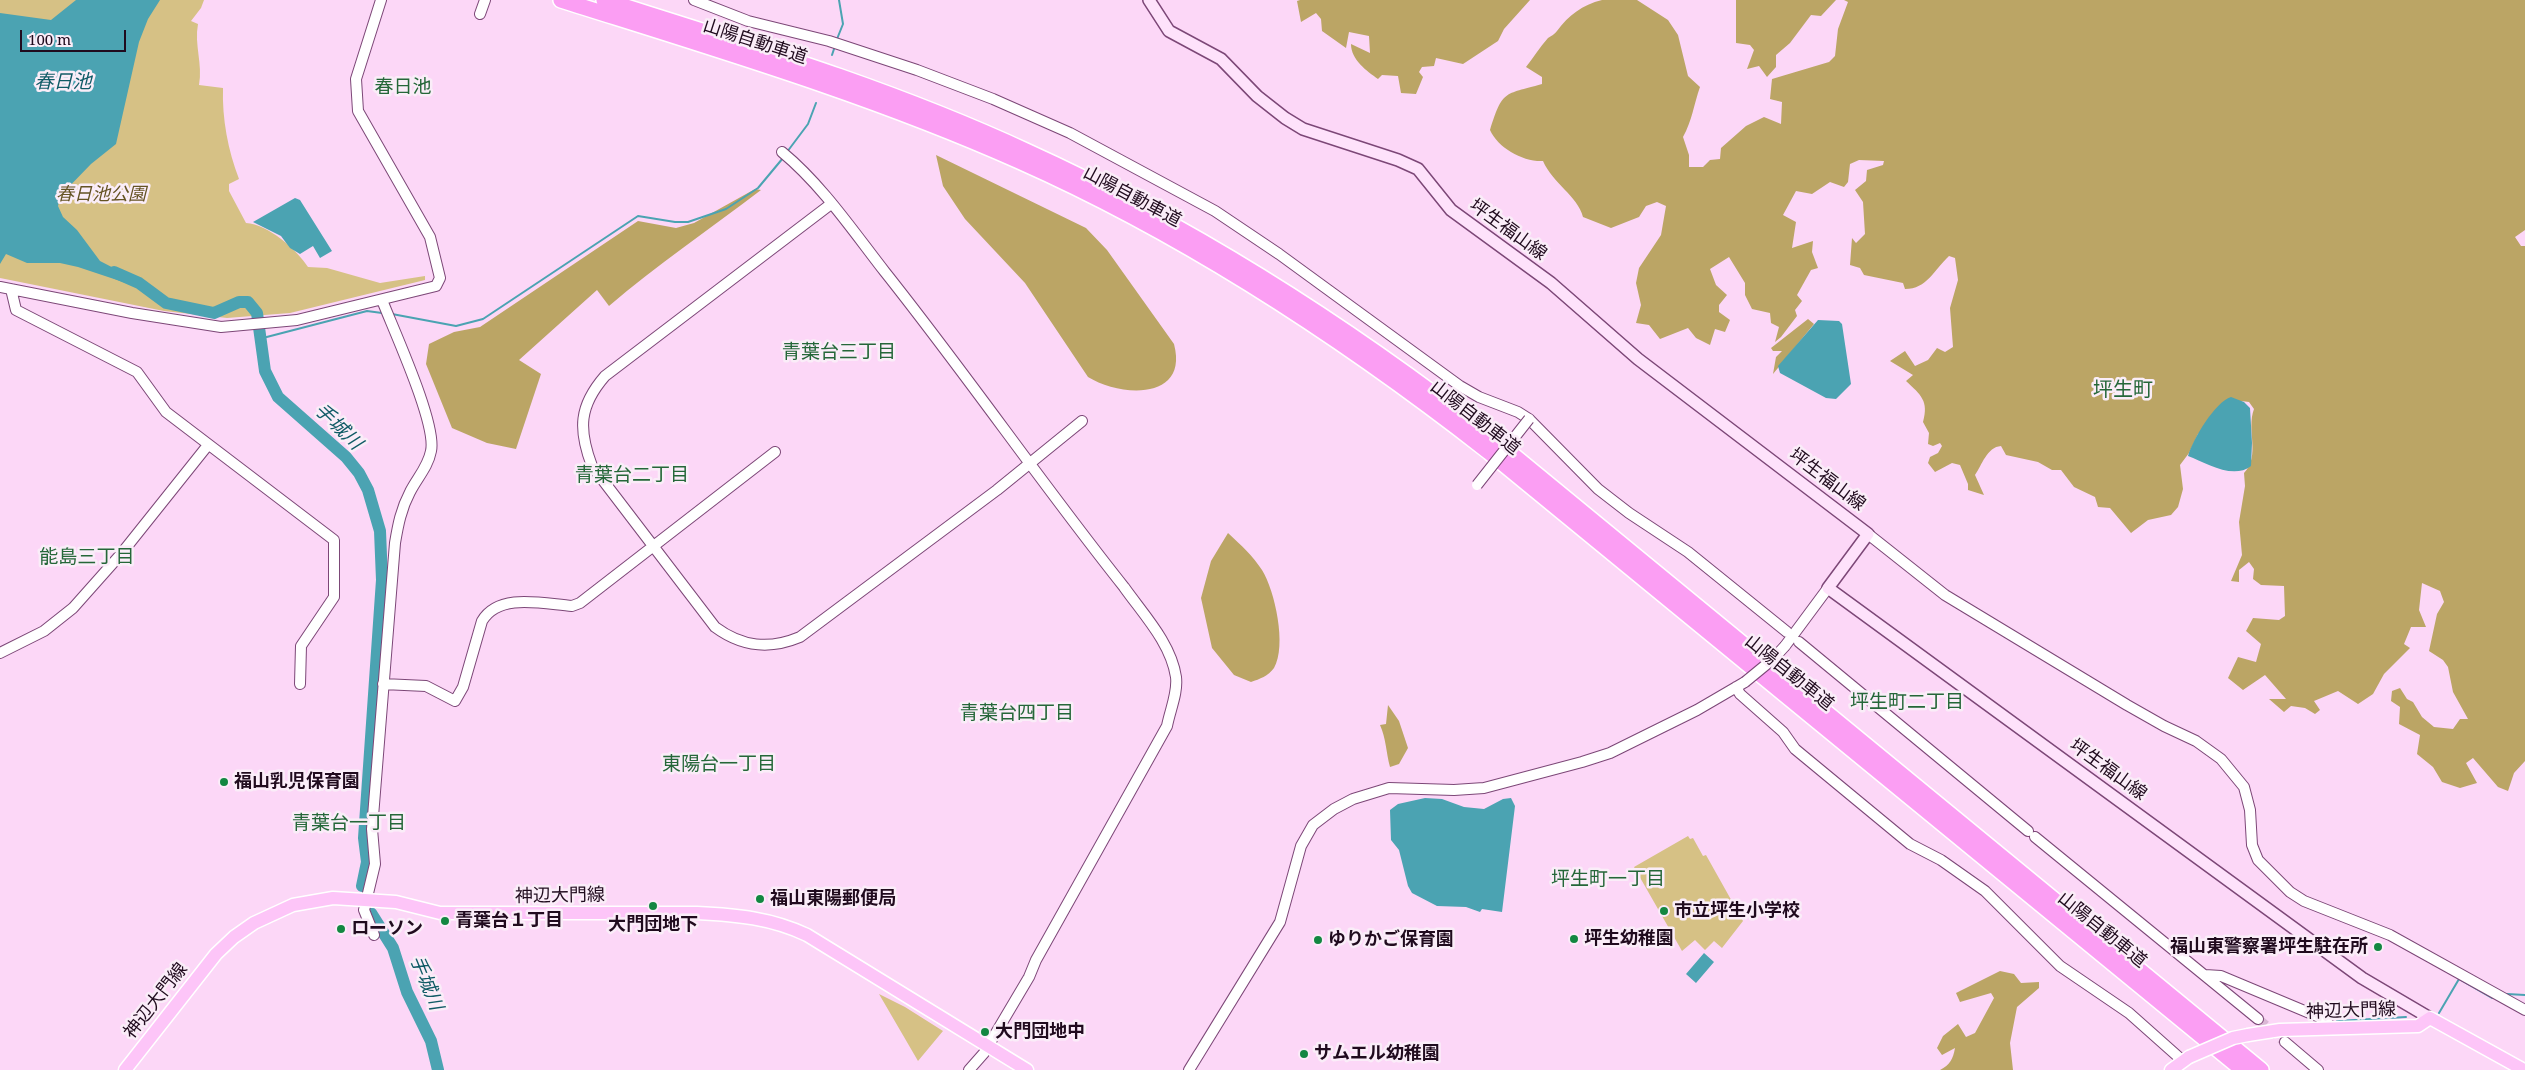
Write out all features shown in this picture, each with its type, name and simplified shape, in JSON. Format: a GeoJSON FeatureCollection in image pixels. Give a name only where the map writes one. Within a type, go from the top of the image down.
{"type":"FeatureCollection","features":[{"type":"Feature","properties":{"kind":"highway","name":"山陽自動車道"},"geometry":{"type":"LineString","coordinates":[[561,0],[700,37],[724,38],[924,108],[1050,162],[1187,232],[1278,286],[1337,324],[1444,401],[1541,477],[2262,1070]]}},
{"type":"Feature","properties":{"kind":"highway","name":"山陽自動車道"},"geometry":{"type":"LineString","coordinates":[[604,0],[700,37],[711,48],[820,83],[920,119],[1019,161],[1122,211],[1279,301],[1388,375],[1496,457],[2243,1070]]}},
{"type":"Feature","properties":{"kind":"main road","name":"坪生福山線"},"geometry":{"type":"LineString","coordinates":[[1149,0],[1169,31],[1221,59],[1257,96],[1285,118],[1303,129],[1398,160],[1418,169],[1451,210],[1540,275],[1638,359],[1868,534],[1828,588],[2362,978],[2430,1018]]}},
{"type":"Feature","properties":{"kind":"main road","name":"神辺大門線"},"geometry":{"type":"LineString","coordinates":[[125,1070],[196,977],[234,937],[254,923],[293,905],[332,898],[396,902],[440,913],[697,913],[738,915],[770,920],[807,936],[1027,1070]]}},
{"type":"Feature","properties":{"kind":"main road","name":"神辺大門線"},"geometry":{"type":"LineString","coordinates":[[2171,1070],[2186,1059],[2233,1038],[2280,1030],[2418,1026],[2430,1018]]}},
{"type":"Feature","properties":{"kind":"main road"},"geometry":{"type":"LineString","coordinates":[[2430,1018],[2524,1070]]}},
{"type":"Feature","properties":{"kind":"street"},"geometry":{"type":"LineString","coordinates":[[0,287],[132,313],[222,327],[270,324],[386,309],[436,286],[440,278],[430,237],[358,111],[356,79],[381,0]]}},
{"type":"Feature","properties":{"kind":"street"},"geometry":{"type":"LineString","coordinates":[[480,14],[485,0]]}},
{"type":"Feature","properties":{"kind":"street"},"geometry":{"type":"LineString","coordinates":[[694,0],[748,21],[837,44],[994,99],[1070,133],[1216,211],[1460,386],[1479,397],[1518,412],[1529,419],[1598,489],[1688,552],[1787,632]]}},
{"type":"Feature","properties":{"kind":"street"},"geometry":{"type":"LineString","coordinates":[[784,153],[802,169],[903,294],[1154,628],[1170,656],[1176,678],[1175,694],[1167,726],[1036,960],[1029,977],[988,1046],[969,1070]]}},
{"type":"Feature","properties":{"kind":"street"},"geometry":{"type":"LineString","coordinates":[[831,204],[605,376],[591,396],[586,408],[583,431],[584,443],[592,466],[704,615],[726,635],[755,645],[785,644],[806,633],[1030,463],[1082,421]]}},
{"type":"Feature","properties":{"kind":"street"},"geometry":{"type":"LineString","coordinates":[[11,289],[16,310],[137,372],[166,412],[334,540],[334,597],[301,646],[300,684]]}},
{"type":"Feature","properties":{"kind":"street"},"geometry":{"type":"LineString","coordinates":[[374,935],[364,910],[375,864],[372,830],[383,684],[399,515],[431,453],[433,439],[386,309]]}},
{"type":"Feature","properties":{"kind":"street"},"geometry":{"type":"LineString","coordinates":[[1477,485],[1529,419]]}},
{"type":"Feature","properties":{"kind":"street"},"geometry":{"type":"LineString","coordinates":[[0,653],[44,631],[80,601],[121,554],[208,445]]}},
{"type":"Feature","properties":{"kind":"street"},"geometry":{"type":"LineString","coordinates":[[383,684],[426,686],[455,701],[462,687],[482,621],[487,612],[504,604],[513,603],[572,606],[580,603],[775,452]]}},
{"type":"Feature","properties":{"kind":"street"},"geometry":{"type":"LineString","coordinates":[[1868,534],[1945,595],[2119,700],[2164,726],[2196,741],[2221,759],[2244,787],[2250,810],[2252,845],[2258,860],[2290,892],[2304,901],[2390,935],[2525,1010]]}},
{"type":"Feature","properties":{"kind":"street"},"geometry":{"type":"LineString","coordinates":[[1189,1070],[1280,922],[1301,846],[1313,825],[1334,809],[1353,799],[1389,788],[1454,790],[1484,788],[1610,753],[1697,710],[1741,684],[1773,659],[1785,646],[1828,588]]}},
{"type":"Feature","properties":{"kind":"street"},"geometry":{"type":"LineString","coordinates":[[1799,642],[2258,1019]]}},
{"type":"Feature","properties":{"kind":"street"},"geometry":{"type":"LineString","coordinates":[[1741,684],[1740,694],[1784,732],[1795,749],[1910,844],[1941,860],[1985,891],[2060,966],[2129,1013],[2186,1059]]}},
{"type":"Feature","properties":{"kind":"street"},"geometry":{"type":"LineString","coordinates":[[2205,976],[2221,976],[2319,1017],[2328,1023],[2328,1029]]}},
{"type":"Feature","properties":{"kind":"street"},"geometry":{"type":"LineString","coordinates":[[2224,992],[2225,982],[2233,981]]}},
{"type":"Feature","properties":{"kind":"street"},"geometry":{"type":"LineString","coordinates":[[2285,1042],[2318,1070]]}},
{"type":"Feature","properties":{"kind":"green space","name":"春日池公園"},"geometry":{"type":"Polygon","coordinates":[[[0,0],[204,0],[201,8],[191,21],[198,24],[199,85],[223,88],[227,134],[239,179],[229,184],[229,191],[246,223],[255,224],[281,239],[297,253],[308,267],[327,268],[380,283],[425,276],[425,280],[290,313],[227,318],[164,311],[0,278],[0,0]]]}},
{"type":"Feature","properties":{"kind":"green space"},"geometry":{"type":"Polygon","coordinates":[[[1688,836],[1690,839],[1693,838],[1703,856],[1706,855],[1743,921],[1722,948],[1714,941],[1705,950],[1695,940],[1682,951],[1634,867],[1688,836]]]}},
{"type":"Feature","properties":{"kind":"green space"},"geometry":{"type":"Polygon","coordinates":[[[879,994],[905,1007],[943,1031],[918,1061],[879,994]]]}},
{"type":"Feature","properties":{"kind":"shaded area"},"geometry":{"type":"Polygon","coordinates":[[[1530,0],[1504,29],[1498,41],[1463,64],[1436,58],[1434,66],[1422,67],[1419,72],[1423,77],[1416,94],[1401,93],[1398,76],[1382,75],[1378,79],[1357,60],[1351,44],[1370,53],[1369,36],[1349,32],[1346,48],[1322,31],[1321,19],[1316,13],[1301,22],[1297,1],[1530,0]]]}},
{"type":"Feature","properties":{"kind":"shaded area"},"geometry":{"type":"Polygon","coordinates":[[[1602,0],[1637,0],[1668,20],[1678,35],[1688,76],[1700,87],[1691,119],[1683,137],[1689,155],[1689,167],[1703,167],[1710,160],[1720,159],[1721,148],[1746,126],[1764,117],[1781,124],[1782,102],[1770,99],[1772,79],[1829,62],[1835,56],[1838,29],[1848,2],[1844,0],[2525,0],[2525,230],[2515,237],[2521,246],[2525,246],[2525,761],[2514,773],[2508,791],[2498,787],[2473,758],[2466,763],[2477,783],[2460,788],[2442,782],[2433,767],[2417,754],[2420,735],[2399,724],[2400,707],[2391,701],[2392,691],[2400,688],[2407,699],[2413,702],[2422,717],[2434,727],[2453,729],[2460,719],[2468,719],[2453,692],[2448,667],[2443,660],[2429,651],[2437,614],[2444,602],[2440,591],[2422,583],[2419,610],[2426,627],[2411,627],[2404,644],[2410,648],[2384,674],[2373,694],[2358,704],[2338,691],[2314,701],[2320,710],[2315,714],[2305,708],[2291,706],[2284,712],[2269,699],[2286,699],[2265,675],[2243,690],[2228,678],[2238,657],[2256,662],[2261,644],[2246,631],[2253,618],[2279,620],[2285,616],[2284,586],[2261,585],[2253,579],[2254,569],[2249,562],[2239,570],[2239,582],[2231,581],[2242,555],[2239,522],[2245,486],[2244,473],[2252,459],[2253,451],[2251,425],[2254,409],[2249,402],[2241,401],[2198,434],[2189,453],[2180,465],[2183,489],[2178,507],[2171,515],[2148,520],[2131,533],[2110,508],[2098,507],[2095,497],[2074,487],[2061,470],[2052,470],[2038,462],[2006,455],[2001,446],[1988,453],[1975,475],[1984,495],[1968,490],[1968,484],[1960,465],[1952,463],[1935,472],[1928,463],[1930,457],[1938,453],[1942,446],[1940,443],[1933,446],[1928,444],[1929,433],[1923,422],[1925,415],[1924,403],[1920,395],[1906,381],[1913,375],[1890,361],[1905,351],[1915,366],[1928,360],[1937,348],[1945,352],[1953,347],[1950,308],[1958,280],[1955,258],[1949,256],[1925,282],[1919,286],[1905,289],[1903,283],[1864,275],[1860,268],[1850,265],[1852,238],[1856,243],[1865,234],[1863,202],[1855,190],[1866,181],[1867,170],[1883,165],[1884,161],[1859,160],[1850,164],[1848,182],[1844,187],[1830,182],[1812,194],[1796,191],[1783,215],[1796,222],[1792,248],[1813,241],[1812,252],[1818,268],[1811,270],[1797,295],[1802,301],[1795,310],[1797,316],[1775,342],[1779,327],[1771,323],[1770,313],[1752,309],[1745,295],[1745,283],[1729,257],[1710,269],[1716,285],[1727,295],[1719,305],[1719,312],[1730,320],[1725,332],[1715,329],[1710,345],[1696,338],[1688,328],[1660,339],[1649,325],[1636,323],[1641,305],[1636,283],[1639,268],[1661,235],[1666,206],[1657,202],[1646,206],[1639,217],[1611,228],[1583,217],[1576,202],[1547,169],[1543,161],[1527,159],[1512,153],[1499,143],[1490,130],[1498,107],[1506,96],[1519,90],[1542,84],[1542,77],[1526,67],[1548,38],[1576,11],[1602,0]]]}},
{"type":"Feature","properties":{"kind":"shaded area"},"geometry":{"type":"Polygon","coordinates":[[[1736,0],[1836,0],[1821,16],[1811,15],[1790,43],[1776,55],[1776,67],[1767,77],[1759,66],[1747,69],[1754,50],[1750,45],[1736,43],[1736,0]]]}},
{"type":"Feature","properties":{"kind":"shaded area"},"geometry":{"type":"Polygon","coordinates":[[[936,155],[1086,228],[1107,250],[1174,344],[1176,363],[1171,376],[1162,385],[1149,389],[1133,390],[1101,384],[1088,377],[1025,283],[965,219],[943,186],[936,155]]]}},
{"type":"Feature","properties":{"kind":"shaded area"},"geometry":{"type":"Polygon","coordinates":[[[755,189],[761,190],[609,306],[597,290],[519,360],[541,374],[516,449],[487,443],[452,428],[426,364],[429,344],[454,332],[480,327],[638,221],[676,228],[694,223],[755,189]]]}},
{"type":"Feature","properties":{"kind":"shaded area"},"geometry":{"type":"Polygon","coordinates":[[[1808,319],[1814,324],[1773,374],[1776,357],[1782,351],[1773,351],[1771,348],[1808,319]]]}},
{"type":"Feature","properties":{"kind":"shaded area"},"geometry":{"type":"Polygon","coordinates":[[[1228,533],[1251,555],[1262,570],[1271,591],[1278,619],[1279,646],[1278,658],[1274,668],[1266,675],[1251,682],[1234,675],[1212,648],[1201,598],[1211,561],[1228,533]]]}},
{"type":"Feature","properties":{"kind":"shaded area"},"geometry":{"type":"Polygon","coordinates":[[[1388,705],[1399,721],[1408,748],[1399,764],[1390,767],[1384,735],[1380,725],[1386,724],[1388,705]]]}},
{"type":"Feature","properties":{"kind":"shaded area"},"geometry":{"type":"Polygon","coordinates":[[[2000,971],[2014,974],[2021,983],[2039,982],[2039,988],[2017,1007],[2010,1043],[2013,1070],[1940,1070],[1950,1061],[1955,1048],[1942,1055],[1937,1048],[1943,1036],[1958,1024],[1966,1037],[1975,1033],[1994,998],[1991,993],[1960,1002],[1956,993],[2000,971]]]}},
{"type":"Feature","properties":{"kind":"water","name":"春日池"},"geometry":{"type":"Polygon","coordinates":[[[76,0],[160,0],[148,19],[139,42],[116,144],[91,164],[61,195],[58,206],[63,217],[77,230],[100,261],[131,277],[126,283],[78,267],[60,263],[27,263],[6,254],[0,264],[0,13],[51,20],[76,0]]]}},
{"type":"Feature","properties":{"kind":"water"},"geometry":{"type":"Polygon","coordinates":[[[295,198],[300,200],[332,251],[320,258],[313,246],[300,254],[290,248],[281,236],[253,222],[295,198]]]}},
{"type":"Feature","properties":{"kind":"water"},"geometry":{"type":"Polygon","coordinates":[[[1818,320],[1839,321],[1842,324],[1851,384],[1836,399],[1826,398],[1780,373],[1778,366],[1818,320]]]}},
{"type":"Feature","properties":{"kind":"water"},"geometry":{"type":"Polygon","coordinates":[[[2231,397],[2244,402],[2250,408],[2251,466],[2244,470],[2236,471],[2220,469],[2188,456],[2205,422],[2218,406],[2231,397]]]}},
{"type":"Feature","properties":{"kind":"water"},"geometry":{"type":"Polygon","coordinates":[[[1425,798],[1442,799],[1464,807],[1484,809],[1503,799],[1511,798],[1515,806],[1502,912],[1482,909],[1480,912],[1466,907],[1437,906],[1412,893],[1408,886],[1399,850],[1391,840],[1390,810],[1398,804],[1425,798]]]}},
{"type":"Feature","properties":{"kind":"water"},"geometry":{"type":"Polygon","coordinates":[[[1704,953],[1714,962],[1696,983],[1686,974],[1704,953]]]}},
{"type":"Feature","properties":{"kind":"waterway"},"geometry":{"type":"LineString","coordinates":[[837,39],[843,24],[839,0]]}},
{"type":"Feature","properties":{"kind":"waterway"},"geometry":{"type":"LineString","coordinates":[[832,55],[835,46]]}},
{"type":"Feature","properties":{"kind":"waterway"},"geometry":{"type":"LineString","coordinates":[[787,152],[808,124],[816,103]]}},
{"type":"Feature","properties":{"kind":"waterway"},"geometry":{"type":"LineString","coordinates":[[392,314],[456,326],[483,319],[638,216],[675,222],[688,222],[726,209],[758,188],[783,158]]}},
{"type":"Feature","properties":{"kind":"waterway","name":"手城川"},"geometry":{"type":"LineString","coordinates":[[114,272],[139,283],[166,303],[214,313],[239,302],[248,302],[257,313],[265,371],[278,397],[346,457],[359,473],[368,490],[380,531],[382,580],[364,838],[367,862],[362,886]]}},
{"type":"Feature","properties":{"kind":"waterway"},"geometry":{"type":"LineString","coordinates":[[259,339],[367,311],[382,313]]}},
{"type":"Feature","properties":{"kind":"waterway","name":"手城川"},"geometry":{"type":"LineString","coordinates":[[371,913],[393,948],[407,992],[431,1041],[438,1070]]}},
{"type":"Feature","properties":{"kind":"waterway"},"geometry":{"type":"LineString","coordinates":[[2439,1013],[2459,979],[2492,998]]}},
{"type":"Feature","properties":{"kind":"waterway"},"geometry":{"type":"LineString","coordinates":[[2507,994],[2525,995]]}},
{"type":"Feature","properties":{"kind":"waterway"},"geometry":{"type":"LineString","coordinates":[[2337,1021],[2406,1017]]}},
{"type":"Feature","properties":{"kind":"tunnel"},"geometry":{"type":"LineString","coordinates":[[2258,1019],[2285,1042]]}},
{"type":"Feature","properties":{"kind":"place","name":"福山乳児保育園"},"geometry":{"type":"Point","coordinates":[224,782]}},
{"type":"Feature","properties":{"kind":"place","name":"福山東陽郵便局"},"geometry":{"type":"Point","coordinates":[760,899]}},
{"type":"Feature","properties":{"kind":"place","name":"大門団地下"},"geometry":{"type":"Point","coordinates":[653,906]}},
{"type":"Feature","properties":{"kind":"place","name":"市立坪生小学校"},"geometry":{"type":"Point","coordinates":[1664,911]}},
{"type":"Feature","properties":{"kind":"place","name":"青葉台１丁目"},"geometry":{"type":"Point","coordinates":[445,921]}},
{"type":"Feature","properties":{"kind":"place","name":"ローソン"},"geometry":{"type":"Point","coordinates":[341,929]}},
{"type":"Feature","properties":{"kind":"place","name":"坪生幼稚園"},"geometry":{"type":"Point","coordinates":[1574,939]}},
{"type":"Feature","properties":{"kind":"place","name":"ゆりかご保育園"},"geometry":{"type":"Point","coordinates":[1318,940]}},
{"type":"Feature","properties":{"kind":"place","name":"福山東警察署坪生駐在所"},"geometry":{"type":"Point","coordinates":[2378,947]}},
{"type":"Feature","properties":{"kind":"place","name":"大門団地中"},"geometry":{"type":"Point","coordinates":[985,1032]}},
{"type":"Feature","properties":{"kind":"place","name":"サムエル幼稚園"},"geometry":{"type":"Point","coordinates":[1304,1054]}},
{"type":"Feature","properties":{"kind":"district","name":"春日池"},"geometry":{"type":"Point","coordinates":[403,88]}},
{"type":"Feature","properties":{"kind":"district","name":"青葉台三丁目"},"geometry":{"type":"Point","coordinates":[839,353]}},
{"type":"Feature","properties":{"kind":"district","name":"坪生町"},"geometry":{"type":"Point","coordinates":[2123,390]}},
{"type":"Feature","properties":{"kind":"district","name":"青葉台二丁目"},"geometry":{"type":"Point","coordinates":[632,476]}},
{"type":"Feature","properties":{"kind":"district","name":"能島三丁目"},"geometry":{"type":"Point","coordinates":[87,558]}},
{"type":"Feature","properties":{"kind":"district","name":"坪生町二丁目"},"geometry":{"type":"Point","coordinates":[1907,703]}},
{"type":"Feature","properties":{"kind":"district","name":"青葉台四丁目"},"geometry":{"type":"Point","coordinates":[1017,714]}},
{"type":"Feature","properties":{"kind":"district","name":"東陽台一丁目"},"geometry":{"type":"Point","coordinates":[719,765]}},
{"type":"Feature","properties":{"kind":"district","name":"青葉台一丁目"},"geometry":{"type":"Point","coordinates":[349,824]}},
{"type":"Feature","properties":{"kind":"district","name":"坪生町一丁目"},"geometry":{"type":"Point","coordinates":[1608,880]}}]}
